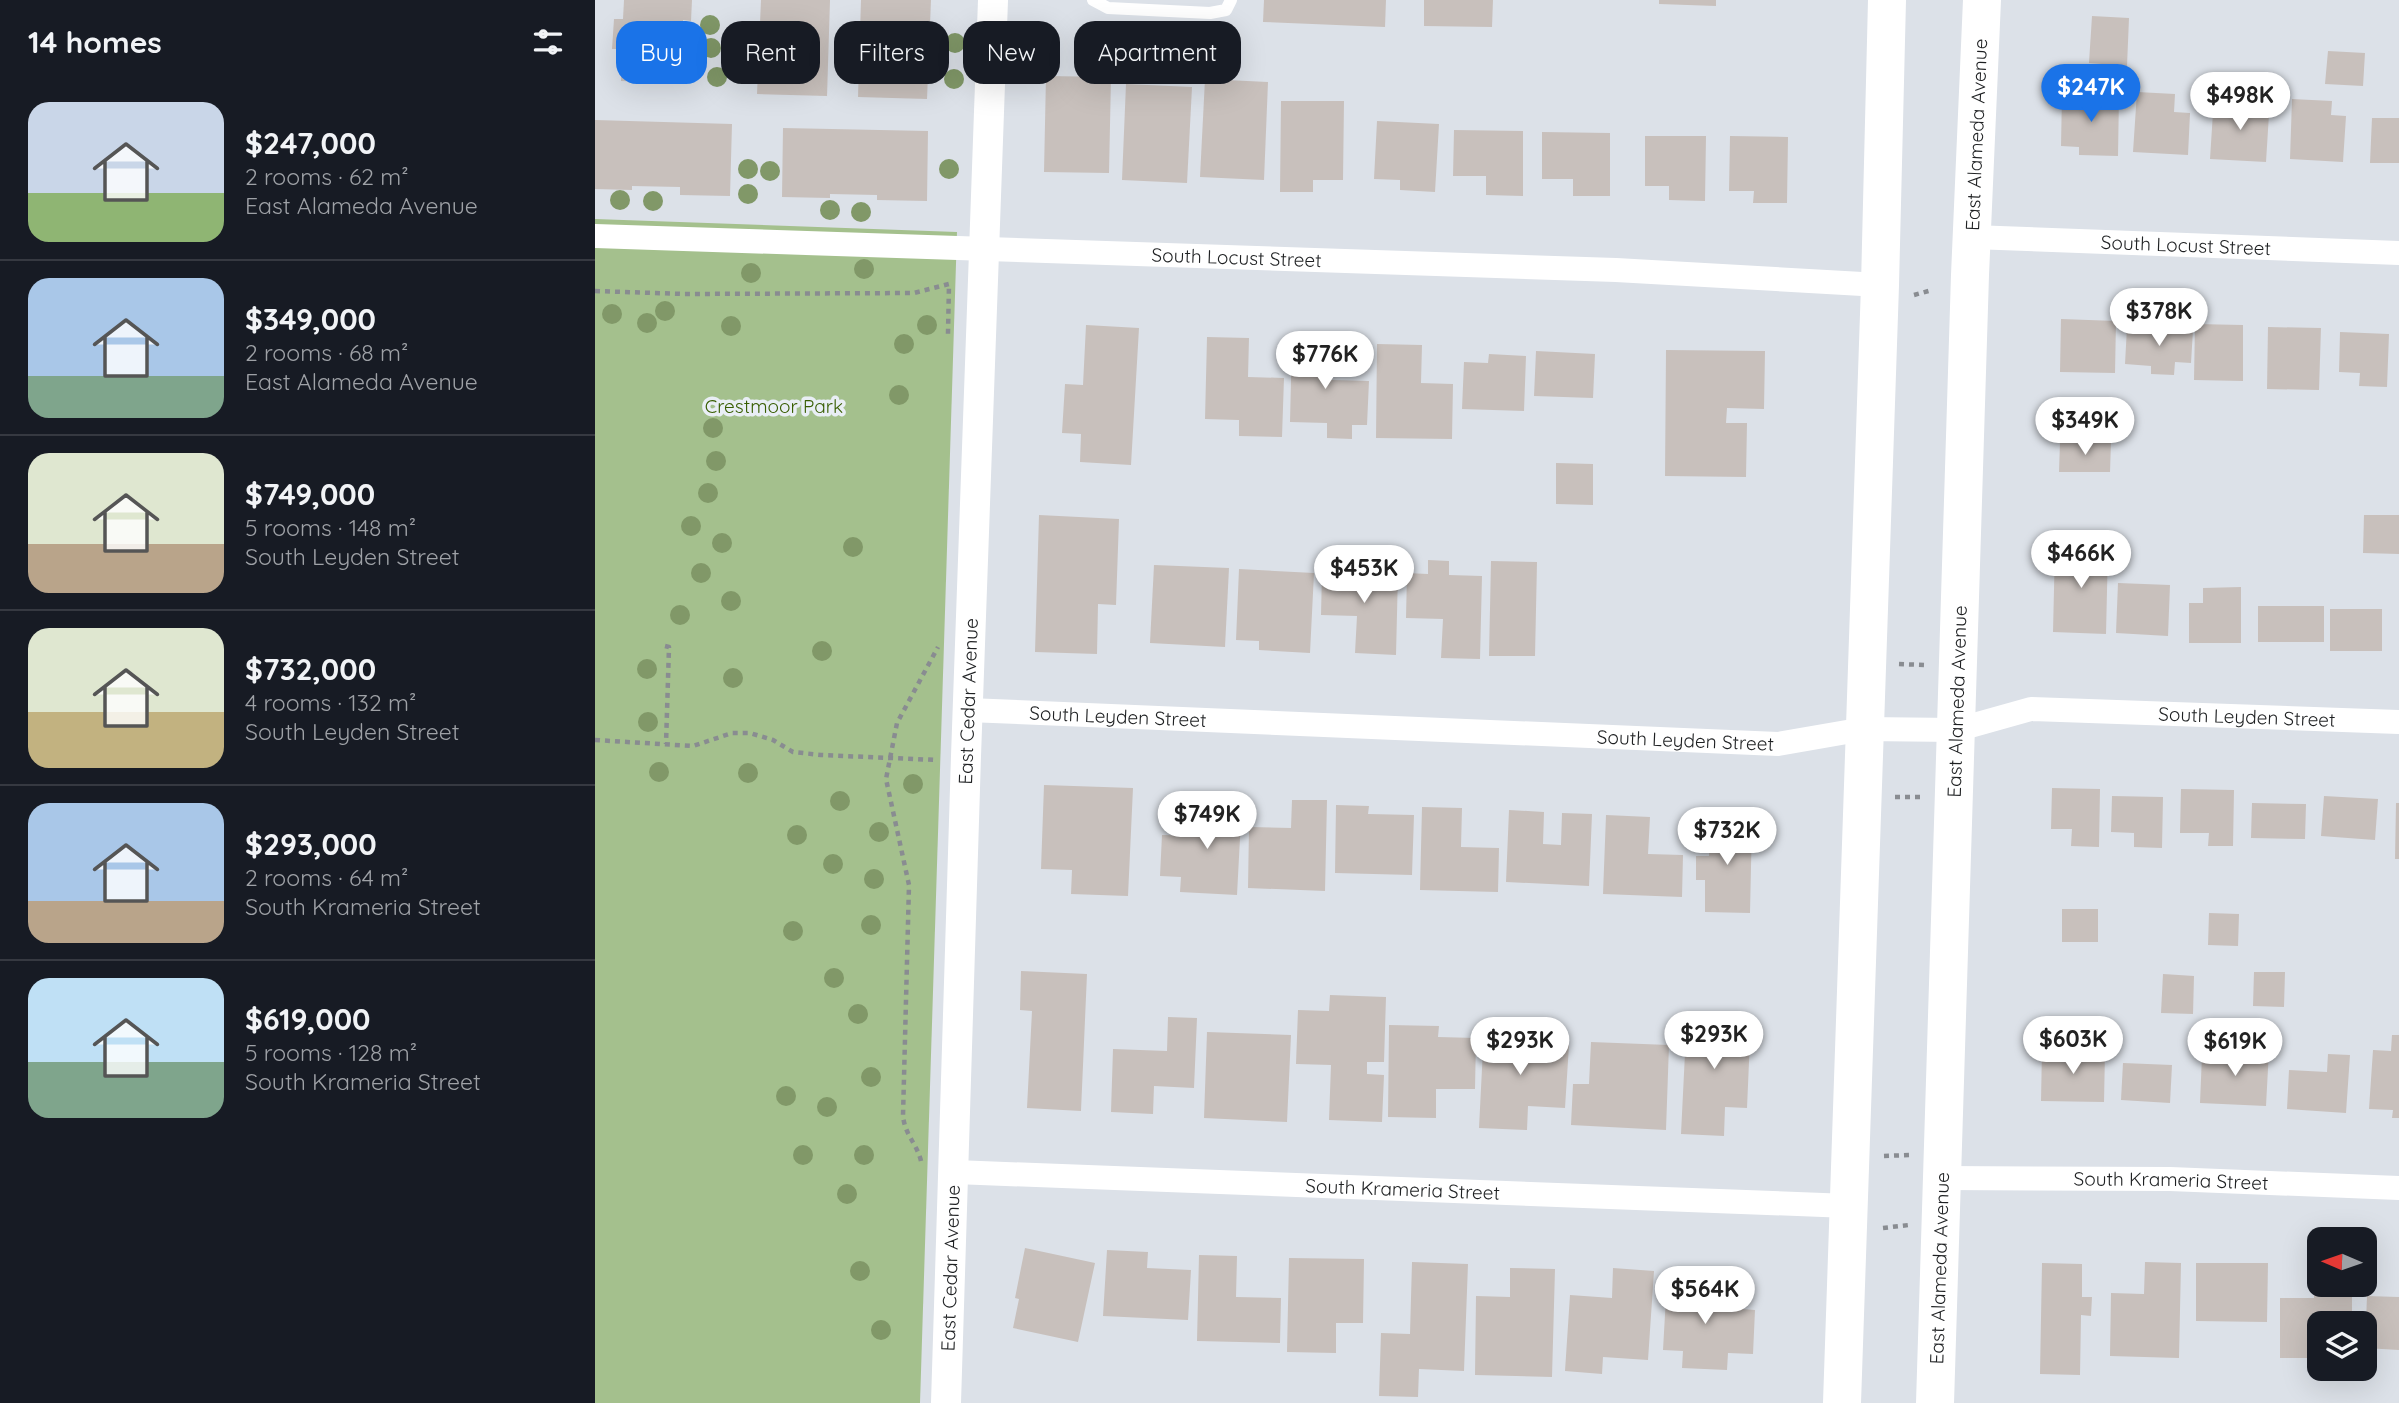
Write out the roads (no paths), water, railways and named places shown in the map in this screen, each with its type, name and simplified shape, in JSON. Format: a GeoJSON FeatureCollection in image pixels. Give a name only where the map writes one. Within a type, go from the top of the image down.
{"type":"FeatureCollection","features":[{"type":"Feature","properties":{"kind":"main road"},"geometry":{"type":"LineString","coordinates":[[1842,1403],[1880,285],[1887,0]]}},
{"type":"Feature","properties":{"kind":"main road","name":"East Alameda Avenue"},"geometry":{"type":"LineString","coordinates":[[1935,1403],[1931,1166],[1956,730],[1982,0]]}},
{"type":"Feature","properties":{"kind":"street","name":"East Cedar Avenue"},"geometry":{"type":"LineString","coordinates":[[946,1403],[993,0]]}},
{"type":"Feature","properties":{"kind":"street","name":"South Locust Street"},"geometry":{"type":"LineString","coordinates":[[595,236],[1616,270],[1880,285]]}},
{"type":"Feature","properties":{"kind":"street","name":"South Locust Street"},"geometry":{"type":"LineString","coordinates":[[1972,237],[2399,253]]}},
{"type":"Feature","properties":{"kind":"street","name":"South Leyden Street"},"geometry":{"type":"LineString","coordinates":[[968,710],[1777,744],[1864,729],[1956,730],[2031,709],[2399,722]]}},
{"type":"Feature","properties":{"kind":"street","name":"South Krameria Street"},"geometry":{"type":"LineString","coordinates":[[1931,1166],[2399,1188]]}},
{"type":"Feature","properties":{"kind":"street","name":"South Krameria Street"},"geometry":{"type":"LineString","coordinates":[[955,1172],[1849,1206]]}},
{"type":"Feature","properties":{"kind":"lane"},"geometry":{"type":"LineString","coordinates":[[1093,0],[1108,8],[1210,13],[1226,10],[1231,0]]}},
{"type":"Feature","properties":{"kind":"park label","name":"Crestmoor Park"},"geometry":{"type":"Point","coordinates":[774,406]}}]}
